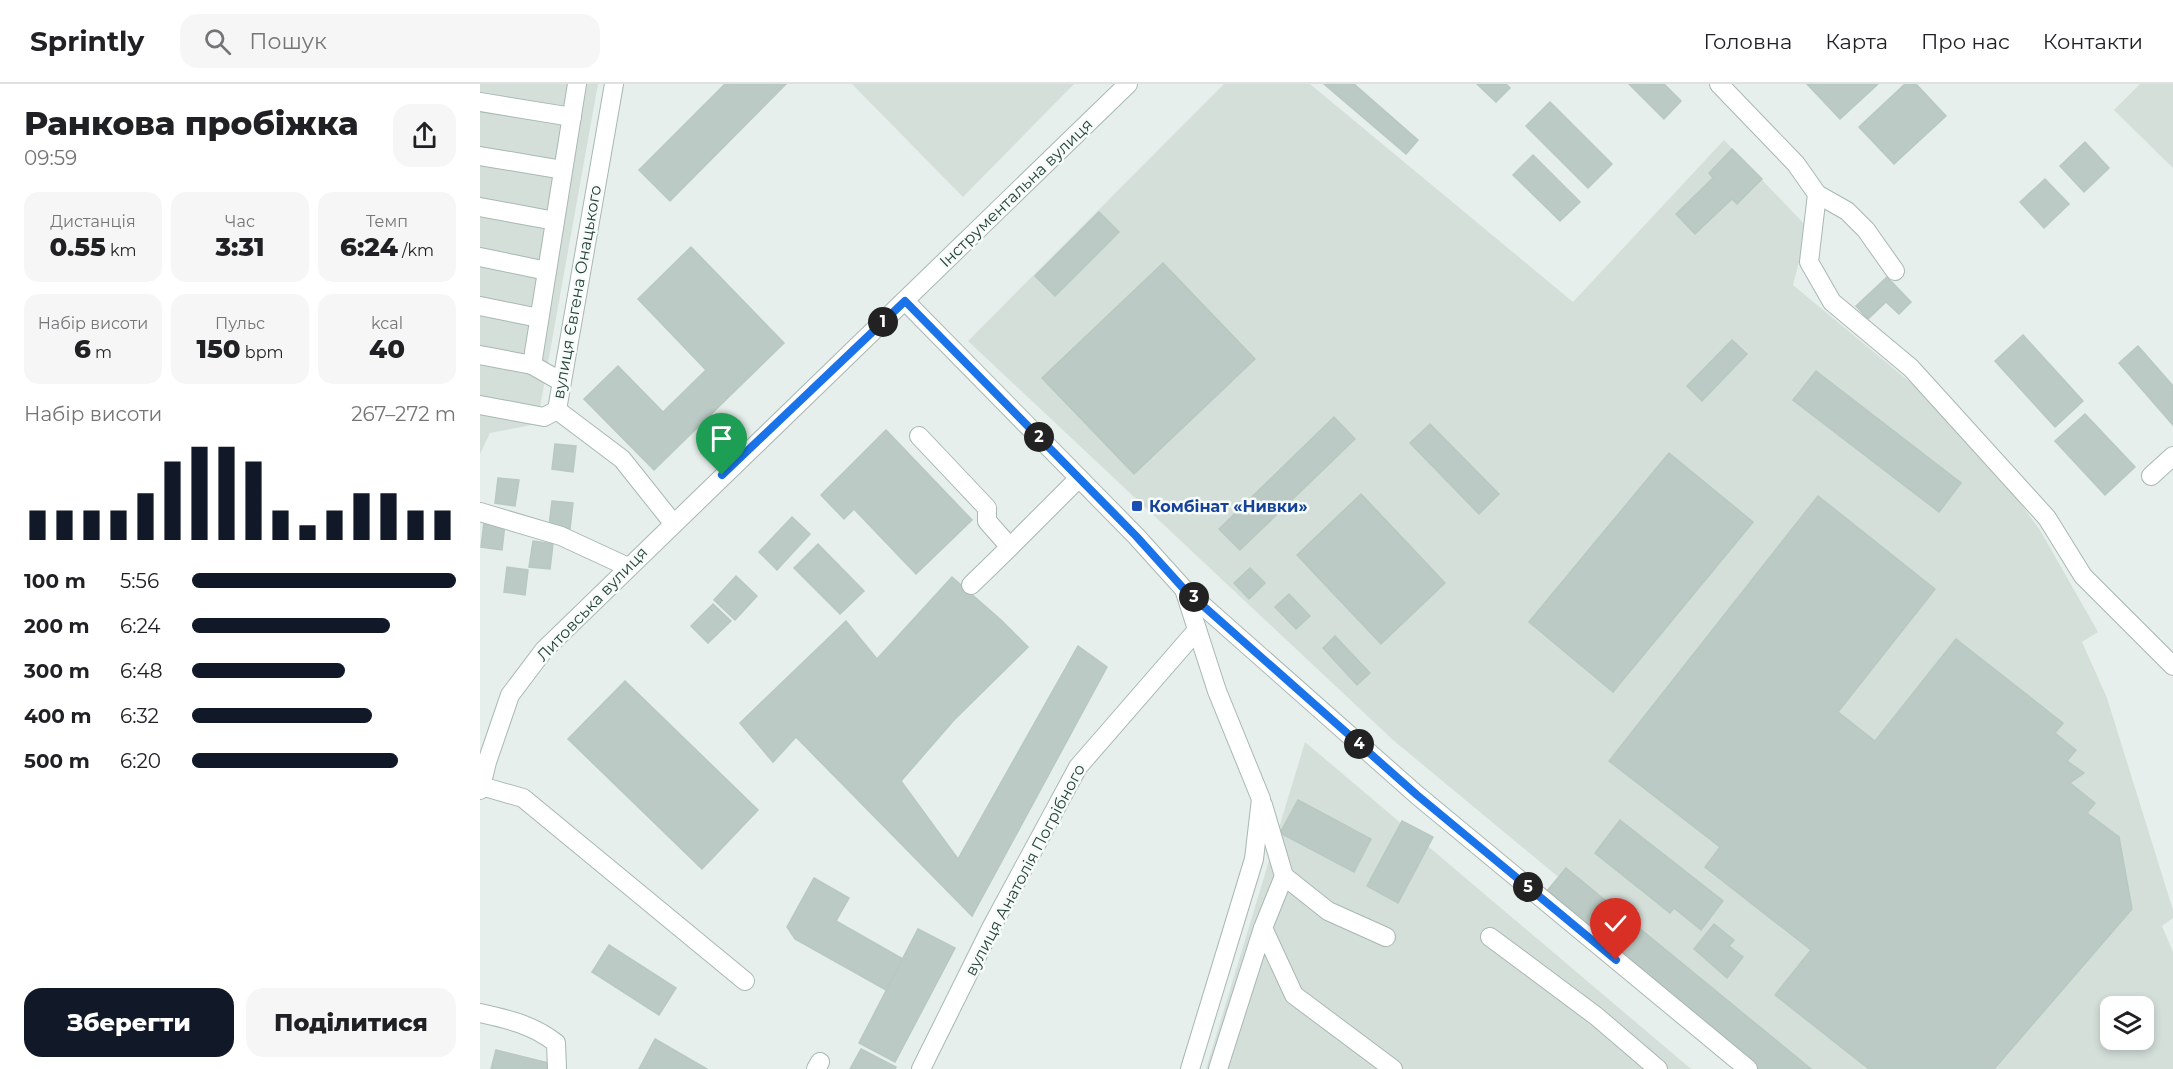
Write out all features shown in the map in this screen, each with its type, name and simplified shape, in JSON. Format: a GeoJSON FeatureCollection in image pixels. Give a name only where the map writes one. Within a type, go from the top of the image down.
{"type":"FeatureCollection","features":[{"type":"Feature","properties":{"kind":"street"},"geometry":{"type":"LineString","coordinates":[[532,365],[577,84]]}},
{"type":"Feature","properties":{"kind":"street","name":"вулиця Євгена Онацького"},"geometry":{"type":"LineString","coordinates":[[614,84],[560,381],[557,410],[622,459],[673,523]]}},
{"type":"Feature","properties":{"kind":"street","name":"Інструментальна вулиця"},"geometry":{"type":"LineString","coordinates":[[673,523],[1128,84]]}},
{"type":"Feature","properties":{"kind":"street"},"geometry":{"type":"LineString","coordinates":[[1719,84],[1796,164],[1817,194],[1847,211],[1860,224],[1895,271]]}},
{"type":"Feature","properties":{"kind":"street"},"geometry":{"type":"LineString","coordinates":[[480,102],[572,117]]}},
{"type":"Feature","properties":{"kind":"street"},"geometry":{"type":"LineString","coordinates":[[480,156],[563,170]]}},
{"type":"Feature","properties":{"kind":"street"},"geometry":{"type":"LineString","coordinates":[[1817,194],[1809,262],[1832,302],[1911,368],[2047,518],[2083,576],[2173,666]]}},
{"type":"Feature","properties":{"kind":"street"},"geometry":{"type":"LineString","coordinates":[[480,207],[555,221]]}},
{"type":"Feature","properties":{"kind":"street"},"geometry":{"type":"LineString","coordinates":[[480,257],[547,271]]}},
{"type":"Feature","properties":{"kind":"street"},"geometry":{"type":"LineString","coordinates":[[905,301],[1079,478],[1183,588],[1417,795],[1748,1069]]}},
{"type":"Feature","properties":{"kind":"street"},"geometry":{"type":"LineString","coordinates":[[480,306],[539,318]]}},
{"type":"Feature","properties":{"kind":"street"},"geometry":{"type":"LineString","coordinates":[[480,355],[532,365],[560,381]]}},
{"type":"Feature","properties":{"kind":"street"},"geometry":{"type":"LineString","coordinates":[[480,405],[544,417],[557,410]]}},
{"type":"Feature","properties":{"kind":"street"},"geometry":{"type":"LineString","coordinates":[[919,436],[987,508],[987,521],[1010,547]]}},
{"type":"Feature","properties":{"kind":"street"},"geometry":{"type":"LineString","coordinates":[[2151,476],[2173,456]]}},
{"type":"Feature","properties":{"kind":"street"},"geometry":{"type":"LineString","coordinates":[[971,585],[1079,478]]}},
{"type":"Feature","properties":{"kind":"street"},"geometry":{"type":"LineString","coordinates":[[480,512],[561,536],[628,567]]}},
{"type":"Feature","properties":{"kind":"street","name":"Литовська вулиця"},"geometry":{"type":"LineString","coordinates":[[480,788],[510,695],[544,650],[673,523]]}},
{"type":"Feature","properties":{"kind":"street"},"geometry":{"type":"LineString","coordinates":[[1183,588],[1217,691],[1262,799],[1284,876],[1328,911],[1386,937]]}},
{"type":"Feature","properties":{"kind":"street","name":"вулиця Анатолія Погрібного"},"geometry":{"type":"LineString","coordinates":[[921,1069],[991,928],[1078,767],[1197,630]]}},
{"type":"Feature","properties":{"kind":"street"},"geometry":{"type":"LineString","coordinates":[[480,788],[523,798],[745,981]]}},
{"type":"Feature","properties":{"kind":"street"},"geometry":{"type":"LineString","coordinates":[[1190,1069],[1254,859],[1262,799]]}},
{"type":"Feature","properties":{"kind":"street"},"geometry":{"type":"LineString","coordinates":[[1218,1069],[1263,928],[1284,876]]}},
{"type":"Feature","properties":{"kind":"street"},"geometry":{"type":"LineString","coordinates":[[1263,928],[1294,996],[1393,1069]]}},
{"type":"Feature","properties":{"kind":"street"},"geometry":{"type":"LineString","coordinates":[[1490,937],[1596,1016],[1658,1069]]}},
{"type":"Feature","properties":{"kind":"street"},"geometry":{"type":"LineString","coordinates":[[480,1013],[515,1021],[540,1031],[556,1043],[557,1069]]}},
{"type":"Feature","properties":{"kind":"shaded area"},"geometry":{"type":"Polygon","coordinates":[[[480,84],[598,84],[537,424],[490,433],[480,454],[480,84]]]}},
{"type":"Feature","properties":{"kind":"shaded area"},"geometry":{"type":"Polygon","coordinates":[[[852,84],[1074,84],[963,197],[852,84]]]}},
{"type":"Feature","properties":{"kind":"shaded area"},"geometry":{"type":"Polygon","coordinates":[[[1224,84],[1310,84],[1573,302],[1724,140],[1808,228],[1793,285],[1934,402],[2007,485],[2040,530],[2098,632],[2082,642],[2107,698],[2173,910],[2173,918],[2162,926],[2173,952],[2173,1069],[1790,1069],[1393,740],[968,341],[1224,84]]]}},
{"type":"Feature","properties":{"kind":"shaded area"},"geometry":{"type":"Polygon","coordinates":[[[2140,84],[2173,84],[2173,168],[2114,110],[2140,84]]]}},
{"type":"Feature","properties":{"kind":"shaded area"},"geometry":{"type":"Polygon","coordinates":[[[1305,742],[1691,1069],[1206,1069],[1305,742]]]}},
{"type":"Feature","properties":{"kind":"building"},"geometry":{"type":"Polygon","coordinates":[[[725,84],[786,84],[670,201],[639,170],[725,84]]]}},
{"type":"Feature","properties":{"kind":"building"},"geometry":{"type":"Polygon","coordinates":[[[1324,84],[1354,84],[1418,140],[1406,154],[1324,84]]]}},
{"type":"Feature","properties":{"kind":"building"},"geometry":{"type":"Polygon","coordinates":[[[1477,84],[1506,84],[1510,88],[1496,102],[1477,84]]]}},
{"type":"Feature","properties":{"kind":"building"},"geometry":{"type":"Polygon","coordinates":[[[1629,84],[1664,84],[1681,101],[1664,119],[1629,84]]]}},
{"type":"Feature","properties":{"kind":"building"},"geometry":{"type":"Polygon","coordinates":[[[1807,84],[1878,84],[1840,119],[1807,84]]]}},
{"type":"Feature","properties":{"kind":"building"},"geometry":{"type":"Polygon","coordinates":[[[1905,84],[1916,84],[1946,116],[1894,164],[1859,127],[1905,84]]]}},
{"type":"Feature","properties":{"kind":"building"},"geometry":{"type":"Polygon","coordinates":[[[1550,102],[1612,164],[1588,188],[1526,126],[1550,102]]]}},
{"type":"Feature","properties":{"kind":"building"},"geometry":{"type":"Polygon","coordinates":[[[2085,142],[2109,168],[2084,192],[2060,166],[2085,142]]]}},
{"type":"Feature","properties":{"kind":"building"},"geometry":{"type":"Polygon","coordinates":[[[1732,149],[1762,179],[1737,204],[1732,199],[1695,234],[1676,214],[1713,178],[1709,173],[1732,149]]]}},
{"type":"Feature","properties":{"kind":"building"},"geometry":{"type":"Polygon","coordinates":[[[1533,155],[1580,202],[1560,221],[1513,175],[1533,155]]]}},
{"type":"Feature","properties":{"kind":"building"},"geometry":{"type":"Polygon","coordinates":[[[2045,179],[2069,204],[2044,228],[2020,202],[2045,179]]]}},
{"type":"Feature","properties":{"kind":"building"},"geometry":{"type":"Polygon","coordinates":[[[1099,212],[1119,232],[1055,296],[1035,276],[1099,212]]]}},
{"type":"Feature","properties":{"kind":"building"},"geometry":{"type":"Polygon","coordinates":[[[691,247],[784,343],[654,470],[584,399],[618,366],[663,412],[706,370],[638,299],[691,247]]]}},
{"type":"Feature","properties":{"kind":"building"},"geometry":{"type":"Polygon","coordinates":[[[1163,263],[1255,359],[1134,474],[1042,378],[1163,263]]]}},
{"type":"Feature","properties":{"kind":"building"},"geometry":{"type":"Polygon","coordinates":[[[1887,277],[1911,302],[1899,314],[1886,302],[1868,319],[1856,306],[1887,277]]]}},
{"type":"Feature","properties":{"kind":"building"},"geometry":{"type":"Polygon","coordinates":[[[2023,335],[2083,401],[2055,427],[1995,361],[2023,335]]]}},
{"type":"Feature","properties":{"kind":"building"},"geometry":{"type":"Polygon","coordinates":[[[1732,340],[1747,354],[1702,401],[1687,386],[1732,340]]]}},
{"type":"Feature","properties":{"kind":"building"},"geometry":{"type":"Polygon","coordinates":[[[2138,346],[2173,386],[2173,425],[2119,363],[2138,346]]]}},
{"type":"Feature","properties":{"kind":"building"},"geometry":{"type":"Polygon","coordinates":[[[1816,371],[1961,483],[1939,512],[1793,400],[1816,371]]]}},
{"type":"Feature","properties":{"kind":"building"},"geometry":{"type":"Polygon","coordinates":[[[2085,414],[2135,467],[2105,495],[2055,441],[2085,414]]]}},
{"type":"Feature","properties":{"kind":"building"},"geometry":{"type":"Polygon","coordinates":[[[1334,417],[1355,439],[1240,550],[1219,529],[1334,417]]]}},
{"type":"Feature","properties":{"kind":"building"},"geometry":{"type":"Polygon","coordinates":[[[1430,424],[1499,494],[1479,514],[1410,443],[1430,424]]]}},
{"type":"Feature","properties":{"kind":"building"},"geometry":{"type":"Polygon","coordinates":[[[886,430],[972,520],[916,574],[854,509],[844,519],[821,495],[886,430]]]}},
{"type":"Feature","properties":{"kind":"building"},"geometry":{"type":"Polygon","coordinates":[[[555,444],[576,446],[573,472],[552,469],[555,444]]]}},
{"type":"Feature","properties":{"kind":"building"},"geometry":{"type":"Polygon","coordinates":[[[1669,453],[1753,522],[1613,692],[1529,622],[1669,453]]]}},
{"type":"Feature","properties":{"kind":"building"},"geometry":{"type":"Polygon","coordinates":[[[498,478],[519,480],[515,506],[495,503],[498,478]]]}},
{"type":"Feature","properties":{"kind":"building"},"geometry":{"type":"Polygon","coordinates":[[[1361,494],[1445,583],[1381,644],[1297,555],[1361,494]]]}},
{"type":"Feature","properties":{"kind":"building"},"geometry":{"type":"Polygon","coordinates":[[[1818,496],[1935,589],[1838,712],[1875,741],[1956,639],[2063,723],[2055,733],[2076,750],[2067,761],[2084,773],[2070,783],[2095,803],[2087,813],[2119,837],[2132,909],[1994,1069],[1869,1069],[1775,995],[1811,950],[1705,867],[1720,847],[1609,761],[1818,496]]]}},
{"type":"Feature","properties":{"kind":"building"},"geometry":{"type":"Polygon","coordinates":[[[552,501],[573,503],[570,529],[549,526],[552,501]]]}},
{"type":"Feature","properties":{"kind":"building"},"geometry":{"type":"Polygon","coordinates":[[[792,517],[810,534],[777,570],[759,552],[792,517]]]}},
{"type":"Feature","properties":{"kind":"building"},"geometry":{"type":"Polygon","coordinates":[[[484,522],[505,524],[502,550],[481,547],[484,522]]]}},
{"type":"Feature","properties":{"kind":"building"},"geometry":{"type":"Polygon","coordinates":[[[533,541],[553,544],[550,569],[529,567],[533,541]]]}},
{"type":"Feature","properties":{"kind":"building"},"geometry":{"type":"Polygon","coordinates":[[[818,544],[864,591],[840,614],[794,568],[818,544]]]}},
{"type":"Feature","properties":{"kind":"building"},"geometry":{"type":"Polygon","coordinates":[[[507,567],[528,570],[525,595],[504,592],[507,567]]]}},
{"type":"Feature","properties":{"kind":"building"},"geometry":{"type":"Polygon","coordinates":[[[1250,568],[1265,583],[1249,599],[1234,583],[1250,568]]]}},
{"type":"Feature","properties":{"kind":"building"},"geometry":{"type":"Polygon","coordinates":[[[736,576],[757,596],[735,620],[714,600],[736,576]]]}},
{"type":"Feature","properties":{"kind":"building"},"geometry":{"type":"Polygon","coordinates":[[[952,577],[1028,647],[954,720],[901,781],[958,859],[1078,646],[1107,667],[972,916],[796,737],[773,762],[740,723],[846,621],[877,659],[952,577]]]}},
{"type":"Feature","properties":{"kind":"building"},"geometry":{"type":"Polygon","coordinates":[[[1289,594],[1310,616],[1296,629],[1275,607],[1289,594]]]}},
{"type":"Feature","properties":{"kind":"building"},"geometry":{"type":"Polygon","coordinates":[[[713,604],[731,621],[708,643],[691,626],[713,604]]]}},
{"type":"Feature","properties":{"kind":"building"},"geometry":{"type":"Polygon","coordinates":[[[1335,636],[1370,673],[1357,685],[1323,648],[1335,636]]]}},
{"type":"Feature","properties":{"kind":"building"},"geometry":{"type":"Polygon","coordinates":[[[625,681],[758,810],[702,869],[568,739],[625,681]]]}},
{"type":"Feature","properties":{"kind":"building"},"geometry":{"type":"Polygon","coordinates":[[[1298,800],[1371,839],[1354,872],[1280,833],[1298,800]]]}},
{"type":"Feature","properties":{"kind":"building"},"geometry":{"type":"Polygon","coordinates":[[[1620,820],[1723,901],[1701,930],[1674,908],[1670,913],[1595,853],[1620,820]]]}},
{"type":"Feature","properties":{"kind":"building"},"geometry":{"type":"Polygon","coordinates":[[[1402,821],[1433,837],[1398,903],[1367,886],[1402,821]]]}},
{"type":"Feature","properties":{"kind":"building"},"geometry":{"type":"Polygon","coordinates":[[[1566,868],[1811,1069],[1752,1069],[1542,897],[1566,868]]]}},
{"type":"Feature","properties":{"kind":"building"},"geometry":{"type":"Polygon","coordinates":[[[814,878],[849,898],[836,921],[903,959],[886,990],[795,939],[787,927],[814,878]]]}},
{"type":"Feature","properties":{"kind":"building"},"geometry":{"type":"Polygon","coordinates":[[[1714,924],[1734,940],[1729,946],[1743,957],[1727,978],[1694,949],[1714,924]]]}},
{"type":"Feature","properties":{"kind":"building"},"geometry":{"type":"Polygon","coordinates":[[[918,929],[955,948],[895,1062],[859,1043],[918,929]]]}},
{"type":"Feature","properties":{"kind":"building"},"geometry":{"type":"Polygon","coordinates":[[[609,945],[676,988],[659,1015],[592,972],[609,945]]]}},
{"type":"Feature","properties":{"kind":"building"},"geometry":{"type":"Polygon","coordinates":[[[655,1039],[707,1069],[639,1069],[655,1039]]]}},
{"type":"Feature","properties":{"kind":"building"},"geometry":{"type":"Polygon","coordinates":[[[861,1049],[896,1067],[895,1069],[850,1069],[861,1049]]]}},
{"type":"Feature","properties":{"kind":"building"},"geometry":{"type":"Polygon","coordinates":[[[496,1050],[553,1064],[552,1069],[491,1069],[496,1050]]]}},
{"type":"Feature","properties":{"kind":"place","name":"Комбінат «Нивки»"},"geometry":{"type":"Point","coordinates":[1137,506]}},
{"type":"Feature","properties":{"kind":"route"},"geometry":{"type":"LineString","coordinates":[[722,475],[905,301],[1136,536],[1183,588],[1417,795],[1616,960]]}}]}
